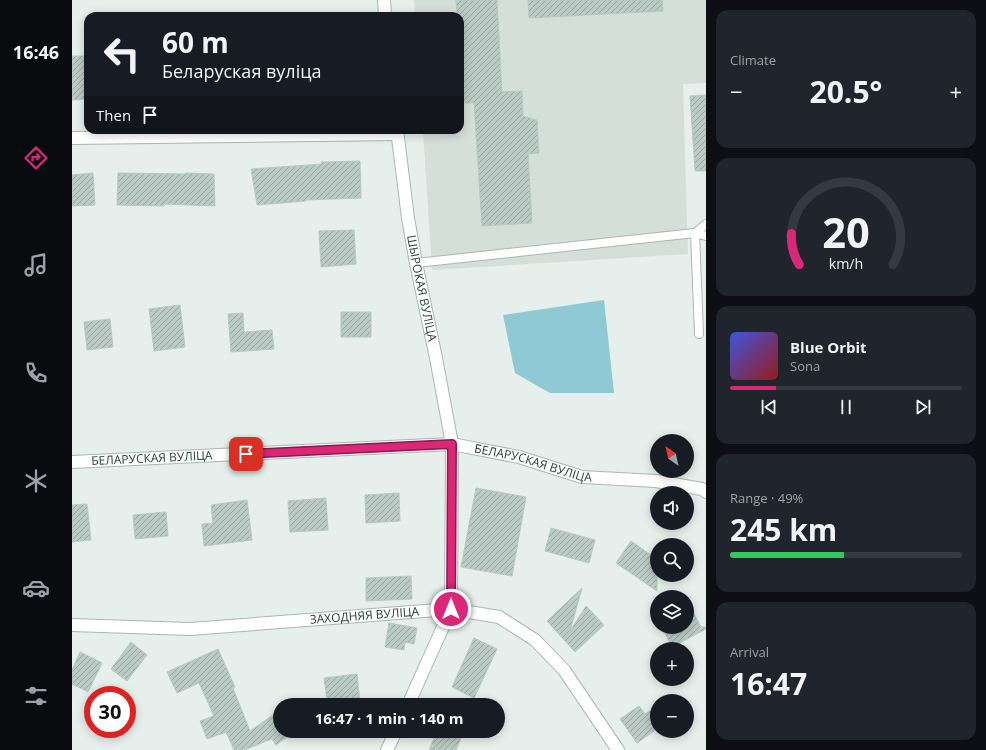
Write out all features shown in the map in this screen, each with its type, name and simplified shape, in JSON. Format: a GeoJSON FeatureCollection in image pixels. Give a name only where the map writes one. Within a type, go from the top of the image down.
{"type":"FeatureCollection","features":[{"type":"Feature","properties":{"kind":"street"},"geometry":{"type":"LineString","coordinates":[[384,0],[385,12]]}},
{"type":"Feature","properties":{"kind":"street"},"geometry":{"type":"LineString","coordinates":[[72,138],[289,134]]}},
{"type":"Feature","properties":{"kind":"street","name":"ШЫРОКАЯ ВУЛІЦА"},"geometry":{"type":"LineString","coordinates":[[397,134],[408,218],[452,444],[451,609]]}},
{"type":"Feature","properties":{"kind":"street","name":"БЕЛАРУСКАЯ ВУЛІЦА"},"geometry":{"type":"LineString","coordinates":[[72,462],[452,444],[519,457],[582,476],[656,481],[705,488]]}},
{"type":"Feature","properties":{"kind":"street"},"geometry":{"type":"LineString","coordinates":[[411,698],[451,609]]}},
{"type":"Feature","properties":{"kind":"street","name":"ЗАХОДНЯЯ ВУЛІЦА"},"geometry":{"type":"LineString","coordinates":[[72,625],[190,629],[451,609],[500,617],[535,640],[564,670],[618,750]]}},
{"type":"Feature","properties":{"kind":"street"},"geometry":{"type":"LineString","coordinates":[[387,750],[393,738]]}},
{"type":"Feature","properties":{"kind":"lane"},"geometry":{"type":"LineString","coordinates":[[695,233],[706,224]]}},
{"type":"Feature","properties":{"kind":"lane"},"geometry":{"type":"LineString","coordinates":[[416,263],[695,233],[706,236]]}},
{"type":"Feature","properties":{"kind":"lane"},"geometry":{"type":"LineString","coordinates":[[695,233],[699,334]]}},
{"type":"Feature","properties":{"kind":"shaded area"},"geometry":{"type":"Polygon","coordinates":[[[414,0],[706,0],[706,83],[683,84],[688,254],[432,270],[423,134],[464,134],[464,12],[415,12],[414,0]]]}},
{"type":"Feature","properties":{"kind":"water"},"geometry":{"type":"Polygon","coordinates":[[[604,300],[614,393],[550,393],[515,373],[503,315],[604,300]]]}},
{"type":"Feature","properties":{"kind":"building"},"geometry":{"type":"Polygon","coordinates":[[[456,0],[497,0],[502,92],[522,91],[523,116],[537,120],[539,153],[528,154],[532,223],[482,226],[474,103],[464,103],[464,12],[457,12],[456,0]]]}},
{"type":"Feature","properties":{"kind":"building"},"geometry":{"type":"Polygon","coordinates":[[[528,0],[662,0],[663,11],[529,18],[528,0]]]}},
{"type":"Feature","properties":{"kind":"building"},"geometry":{"type":"Polygon","coordinates":[[[72,56],[84,56],[84,99],[72,100],[72,56]]]}},
{"type":"Feature","properties":{"kind":"building"},"geometry":{"type":"Polygon","coordinates":[[[706,95],[706,171],[695,171],[690,96],[706,95]]]}},
{"type":"Feature","properties":{"kind":"building"},"geometry":{"type":"Polygon","coordinates":[[[360,161],[361,198],[306,200],[257,205],[251,169],[322,164],[321,162],[360,161]]]}},
{"type":"Feature","properties":{"kind":"building"},"geometry":{"type":"Polygon","coordinates":[[[93,173],[95,205],[72,206],[72,175],[93,173]]]}},
{"type":"Feature","properties":{"kind":"building"},"geometry":{"type":"Polygon","coordinates":[[[118,173],[214,174],[215,206],[164,204],[164,206],[117,205],[118,173]]]}},
{"type":"Feature","properties":{"kind":"building"},"geometry":{"type":"Polygon","coordinates":[[[354,230],[356,264],[321,267],[319,231],[354,230]]]}},
{"type":"Feature","properties":{"kind":"building"},"geometry":{"type":"Polygon","coordinates":[[[180,305],[185,347],[154,351],[149,309],[180,305]]]}},
{"type":"Feature","properties":{"kind":"building"},"geometry":{"type":"Polygon","coordinates":[[[341,312],[371,312],[371,337],[341,337],[341,312]]]}},
{"type":"Feature","properties":{"kind":"building"},"geometry":{"type":"Polygon","coordinates":[[[243,313],[244,332],[272,330],[274,349],[231,352],[228,314],[243,313]]]}},
{"type":"Feature","properties":{"kind":"building"},"geometry":{"type":"Polygon","coordinates":[[[110,319],[113,347],[87,350],[84,322],[110,319]]]}},
{"type":"Feature","properties":{"kind":"building"},"geometry":{"type":"Polygon","coordinates":[[[476,488],[526,497],[512,576],[461,567],[476,488]]]}},
{"type":"Feature","properties":{"kind":"building"},"geometry":{"type":"Polygon","coordinates":[[[399,493],[400,521],[366,523],[365,495],[399,493]]]}},
{"type":"Feature","properties":{"kind":"building"},"geometry":{"type":"Polygon","coordinates":[[[326,498],[328,530],[290,532],[288,501],[326,498]]]}},
{"type":"Feature","properties":{"kind":"building"},"geometry":{"type":"Polygon","coordinates":[[[247,500],[252,540],[204,546],[202,524],[213,523],[211,505],[247,500]]]}},
{"type":"Feature","properties":{"kind":"building"},"geometry":{"type":"Polygon","coordinates":[[[87,504],[91,540],[72,542],[72,505],[87,504]]]}},
{"type":"Feature","properties":{"kind":"building"},"geometry":{"type":"Polygon","coordinates":[[[166,512],[168,536],[135,539],[133,515],[166,512]]]}},
{"type":"Feature","properties":{"kind":"building"},"geometry":{"type":"Polygon","coordinates":[[[551,528],[595,540],[589,563],[545,551],[551,528]]]}},
{"type":"Feature","properties":{"kind":"building"},"geometry":{"type":"Polygon","coordinates":[[[631,541],[650,554],[650,582],[657,582],[657,590],[656,590],[616,563],[631,541]]]}},
{"type":"Feature","properties":{"kind":"building"},"geometry":{"type":"Polygon","coordinates":[[[411,576],[412,599],[366,601],[366,578],[411,576]]]}},
{"type":"Feature","properties":{"kind":"building"},"geometry":{"type":"Polygon","coordinates":[[[582,588],[570,631],[586,606],[604,625],[575,652],[547,621],[582,588]]]}},
{"type":"Feature","properties":{"kind":"building"},"geometry":{"type":"Polygon","coordinates":[[[694,614],[701,627],[706,627],[706,629],[681,642],[670,642],[666,634],[694,634],[694,614]]]}},
{"type":"Feature","properties":{"kind":"building"},"geometry":{"type":"Polygon","coordinates":[[[389,623],[417,628],[414,644],[405,642],[404,650],[385,647],[389,623]]]}},
{"type":"Feature","properties":{"kind":"building"},"geometry":{"type":"Polygon","coordinates":[[[474,638],[497,649],[474,698],[452,687],[474,638]]]}},
{"type":"Feature","properties":{"kind":"building"},"geometry":{"type":"Polygon","coordinates":[[[131,642],[147,655],[127,681],[111,669],[131,642]]]}},
{"type":"Feature","properties":{"kind":"building"},"geometry":{"type":"Polygon","coordinates":[[[218,649],[235,687],[233,688],[250,731],[273,715],[273,738],[286,738],[276,745],[272,739],[244,750],[234,750],[226,732],[207,739],[200,721],[214,716],[199,683],[177,693],[167,672],[218,649]]]}},
{"type":"Feature","properties":{"kind":"building"},"geometry":{"type":"Polygon","coordinates":[[[80,652],[102,663],[91,686],[84,686],[84,690],[72,684],[72,670],[80,652]]]}},
{"type":"Feature","properties":{"kind":"building"},"geometry":{"type":"Polygon","coordinates":[[[357,674],[360,698],[327,698],[324,678],[357,674]]]}},
{"type":"Feature","properties":{"kind":"building"},"geometry":{"type":"Polygon","coordinates":[[[639,706],[645,714],[650,711],[650,734],[637,743],[620,719],[639,706]]]}},
{"type":"Feature","properties":{"kind":"building"},"geometry":{"type":"Polygon","coordinates":[[[434,738],[461,738],[456,750],[429,750],[434,738]]]}},
{"type":"Feature","properties":{"kind":"route"},"geometry":{"type":"LineString","coordinates":[[246,454],[452,444],[451,609]]}}]}
